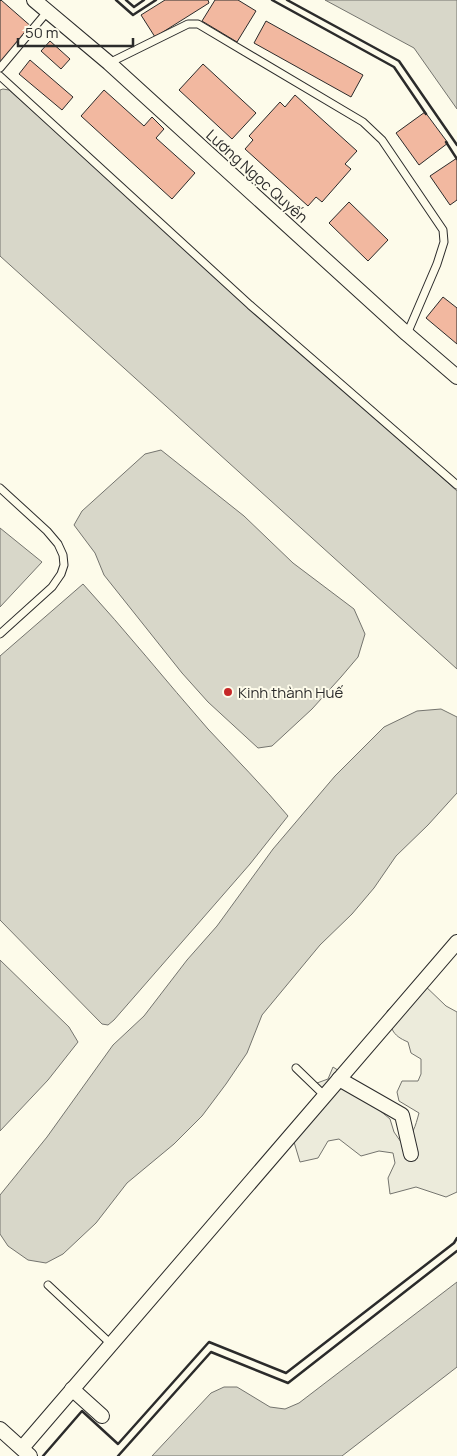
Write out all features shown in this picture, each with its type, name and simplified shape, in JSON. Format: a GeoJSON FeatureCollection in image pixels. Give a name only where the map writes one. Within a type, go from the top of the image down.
{"type":"FeatureCollection","features":[{"type":"Feature","properties":{"kind":"street","name":"Lương Ngọc Quyến"},"geometry":{"type":"LineString","coordinates":[[34,0],[108,63],[457,377]]}},
{"type":"Feature","properties":{"kind":"street"},"geometry":{"type":"LineString","coordinates":[[0,1429],[26,1452],[72,1389],[457,942]]}},
{"type":"Feature","properties":{"kind":"street"},"geometry":{"type":"LineString","coordinates":[[339,1079],[402,1115],[411,1154]]}},
{"type":"Feature","properties":{"kind":"street"},"geometry":{"type":"LineString","coordinates":[[72,1389],[102,1416]]}},
{"type":"Feature","properties":{"kind":"lane"},"geometry":{"type":"LineString","coordinates":[[0,68],[47,12]]}},
{"type":"Feature","properties":{"kind":"lane"},"geometry":{"type":"LineString","coordinates":[[108,63],[188,24],[198,24],[363,122],[382,140],[443,230],[444,242],[437,264],[407,334]]}},
{"type":"Feature","properties":{"kind":"lane"},"geometry":{"type":"LineString","coordinates":[[0,76],[250,305],[457,485]]}},
{"type":"Feature","properties":{"kind":"lane"},"geometry":{"type":"LineString","coordinates":[[0,488],[47,531],[58,544],[63,554],[64,565],[61,574],[52,587],[0,634]]}},
{"type":"Feature","properties":{"kind":"lane"},"geometry":{"type":"LineString","coordinates":[[296,1068],[325,1096]]}},
{"type":"Feature","properties":{"kind":"lane"},"geometry":{"type":"LineString","coordinates":[[48,1285],[111,1344]]}},
{"type":"Feature","properties":{"kind":"shaded area"},"geometry":{"type":"Polygon","coordinates":[[[325,0],[457,0],[457,109],[414,48],[325,0]]]}},
{"type":"Feature","properties":{"kind":"shaded area"},"geometry":{"type":"Polygon","coordinates":[[[0,90],[9,90],[457,491],[457,669],[0,256],[0,90]]]}},
{"type":"Feature","properties":{"kind":"shaded area"},"geometry":{"type":"Polygon","coordinates":[[[161,450],[244,516],[293,563],[354,609],[365,634],[358,657],[312,709],[272,746],[258,748],[208,702],[182,673],[104,575],[95,553],[74,525],[82,511],[145,454],[161,450]]]}},
{"type":"Feature","properties":{"kind":"shaded area"},"geometry":{"type":"Polygon","coordinates":[[[0,528],[42,562],[0,607],[0,528]]]}},
{"type":"Feature","properties":{"kind":"shaded area"},"geometry":{"type":"Polygon","coordinates":[[[83,584],[208,729],[288,816],[250,864],[108,1025],[102,1024],[0,920],[0,656],[83,584]]]}},
{"type":"Feature","properties":{"kind":"shaded area"},"geometry":{"type":"Polygon","coordinates":[[[441,709],[457,717],[457,793],[396,856],[374,888],[352,914],[320,945],[262,1015],[247,1053],[202,1116],[174,1144],[127,1183],[96,1223],[63,1254],[46,1263],[28,1260],[8,1246],[0,1234],[0,1195],[47,1137],[113,1045],[144,1016],[187,960],[217,926],[273,849],[335,776],[384,727],[417,711],[441,709]]]}},
{"type":"Feature","properties":{"kind":"shaded area"},"geometry":{"type":"Polygon","coordinates":[[[0,960],[69,1027],[78,1042],[48,1080],[0,1131],[0,960]]]}},
{"type":"Feature","properties":{"kind":"shaded area"},"geometry":{"type":"Polygon","coordinates":[[[421,982],[446,1006],[457,1012],[457,1192],[446,1197],[416,1187],[390,1194],[388,1178],[395,1163],[393,1153],[379,1151],[361,1156],[339,1139],[328,1141],[318,1158],[300,1162],[294,1142],[305,1123],[304,1109],[318,1103],[317,1083],[328,1079],[333,1067],[350,1078],[378,1109],[390,1119],[394,1132],[401,1142],[411,1133],[419,1113],[399,1101],[397,1092],[402,1081],[418,1081],[421,1074],[421,1059],[411,1053],[408,1042],[395,1034],[387,1011],[421,982]]]}},
{"type":"Feature","properties":{"kind":"shaded area"},"geometry":{"type":"Polygon","coordinates":[[[457,1282],[457,1367],[342,1456],[152,1456],[211,1393],[224,1387],[237,1387],[270,1407],[285,1409],[299,1403],[457,1282]]]}},
{"type":"Feature","properties":{"kind":"building"},"geometry":{"type":"Polygon","coordinates":[[[165,0],[208,0],[209,3],[155,37],[141,15],[165,0]]]}},
{"type":"Feature","properties":{"kind":"building"},"geometry":{"type":"Polygon","coordinates":[[[215,0],[238,0],[256,11],[237,42],[202,21],[215,0]]]}},
{"type":"Feature","properties":{"kind":"building"},"geometry":{"type":"Polygon","coordinates":[[[0,1],[33,28],[0,65],[0,1]]]}},
{"type":"Feature","properties":{"kind":"building"},"geometry":{"type":"Polygon","coordinates":[[[266,21],[363,75],[351,97],[254,43],[266,21]]]}},
{"type":"Feature","properties":{"kind":"building"},"geometry":{"type":"Polygon","coordinates":[[[50,41],[70,59],[61,69],[41,51],[50,41]]]}},
{"type":"Feature","properties":{"kind":"building"},"geometry":{"type":"Polygon","coordinates":[[[30,60],[73,97],[62,110],[19,74],[30,60]]]}},
{"type":"Feature","properties":{"kind":"building"},"geometry":{"type":"Polygon","coordinates":[[[203,64],[256,113],[232,139],[179,90],[203,64]]]}},
{"type":"Feature","properties":{"kind":"building"},"geometry":{"type":"Polygon","coordinates":[[[104,90],[144,126],[152,117],[164,129],[156,138],[195,173],[172,199],[81,116],[104,90]]]}},
{"type":"Feature","properties":{"kind":"building"},"geometry":{"type":"Polygon","coordinates":[[[295,95],[357,151],[345,164],[351,169],[322,202],[316,197],[308,206],[245,149],[253,140],[249,136],[280,102],[285,107],[295,95]]]}},
{"type":"Feature","properties":{"kind":"building"},"geometry":{"type":"Polygon","coordinates":[[[425,112],[448,143],[419,165],[396,133],[425,112]]]}},
{"type":"Feature","properties":{"kind":"building"},"geometry":{"type":"Polygon","coordinates":[[[457,158],[457,200],[450,205],[430,176],[457,158]]]}},
{"type":"Feature","properties":{"kind":"building"},"geometry":{"type":"Polygon","coordinates":[[[349,202],[388,240],[368,261],[329,223],[349,202]]]}},
{"type":"Feature","properties":{"kind":"building"},"geometry":{"type":"Polygon","coordinates":[[[443,297],[457,308],[457,344],[426,318],[443,297]]]}},
{"type":"Feature","properties":{"kind":"wall"},"geometry":{"type":"LineString","coordinates":[[116,0],[133,15],[156,0]]}},
{"type":"Feature","properties":{"kind":"wall"},"geometry":{"type":"LineString","coordinates":[[126,0],[134,7],[144,0]]}},
{"type":"Feature","properties":{"kind":"wall"},"geometry":{"type":"LineString","coordinates":[[272,0],[394,67],[426,114]]}},
{"type":"Feature","properties":{"kind":"wall"},"geometry":{"type":"LineString","coordinates":[[287,0],[399,61],[457,145]]}},
{"type":"Feature","properties":{"kind":"wall"},"geometry":{"type":"LineString","coordinates":[[446,142],[457,159]]}},
{"type":"Feature","properties":{"kind":"wall"},"geometry":{"type":"LineString","coordinates":[[43,1456],[82,1411],[118,1444],[209,1342],[286,1373],[454,1243],[457,1238]]}},
{"type":"Feature","properties":{"kind":"wall"},"geometry":{"type":"LineString","coordinates":[[118,1456],[211,1352],[288,1383],[457,1251]]}},
{"type":"Feature","properties":{"kind":"place","name":"Kinh thành Huế"},"geometry":{"type":"Point","coordinates":[228,692]}}]}
